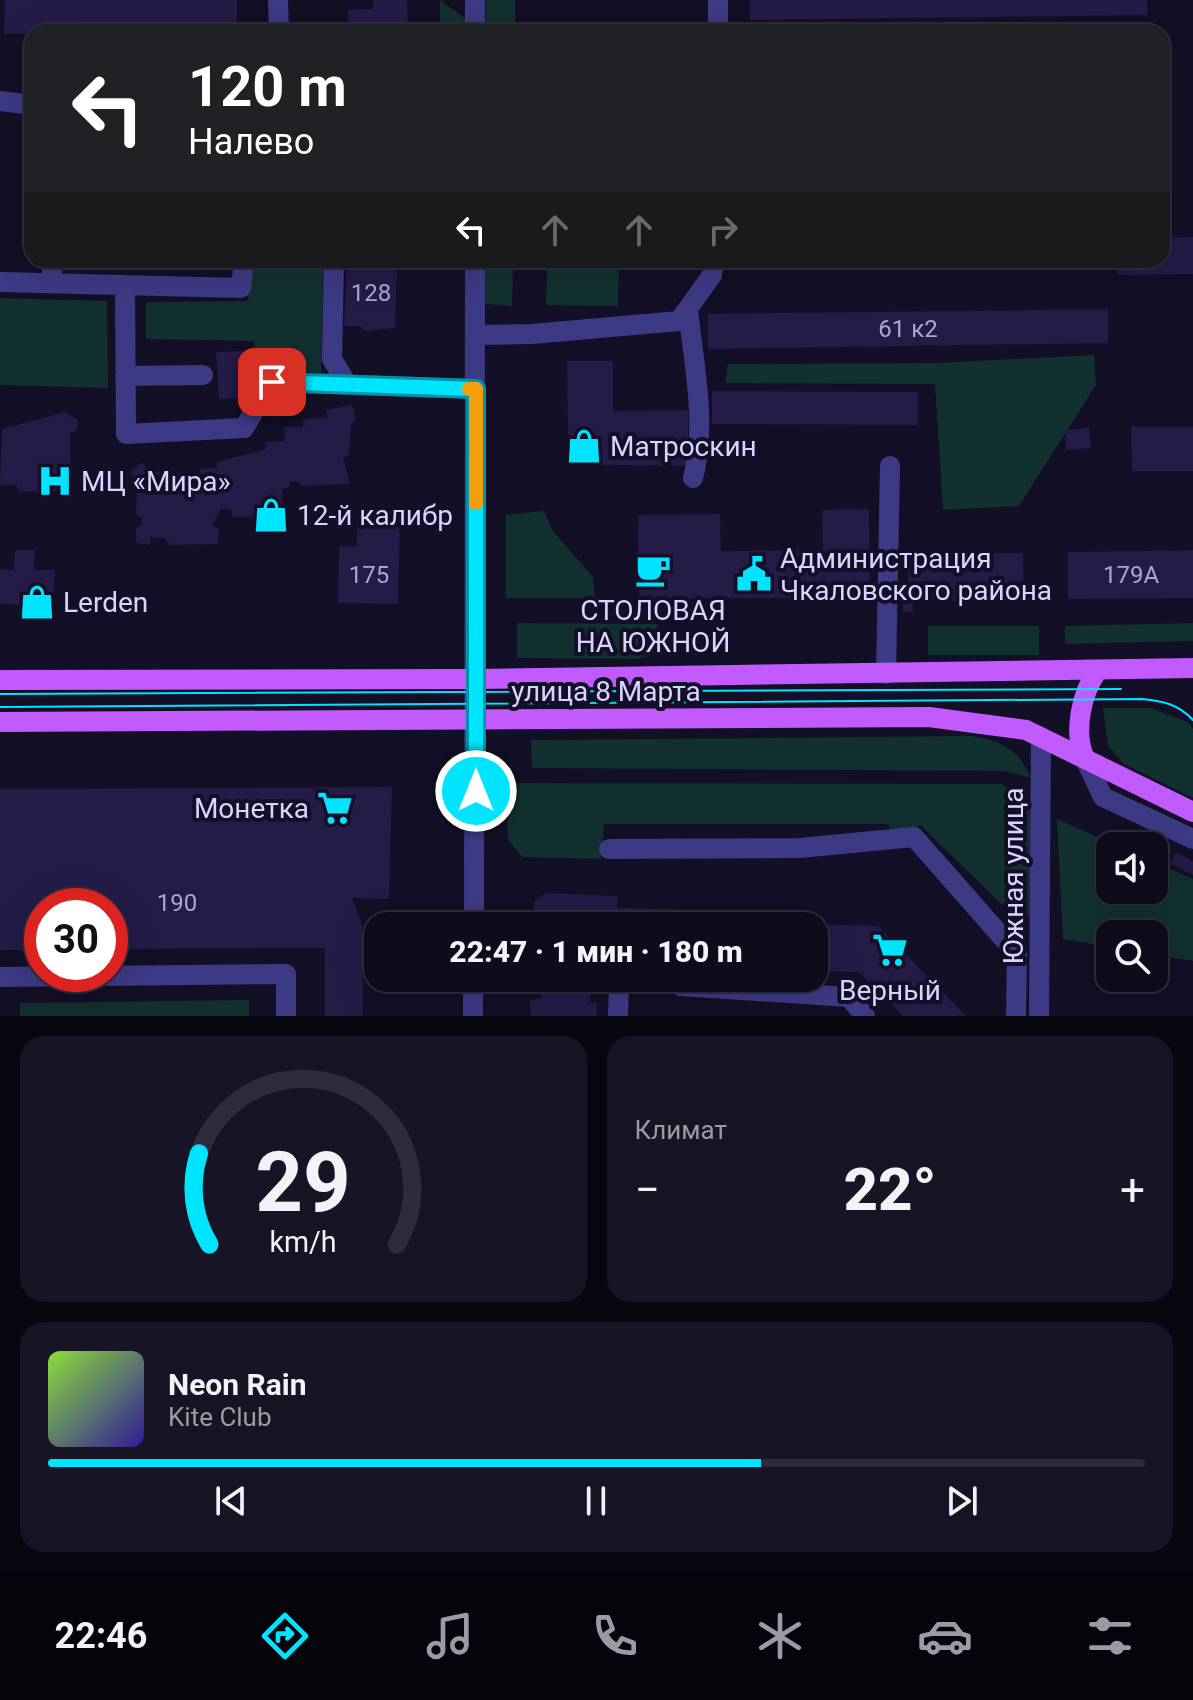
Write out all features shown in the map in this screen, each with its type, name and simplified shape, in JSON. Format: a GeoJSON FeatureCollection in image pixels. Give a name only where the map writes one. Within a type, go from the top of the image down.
{"type":"FeatureCollection","features":[{"type":"Feature","properties":{"kind":"main road","name":"улица 8 Марта"},"geometry":{"type":"LineString","coordinates":[[0,680],[475,679],[1193,668]]}},
{"type":"Feature","properties":{"kind":"main road"},"geometry":{"type":"LineString","coordinates":[[1085,759],[1080,738],[1082,712],[1098,670]]}},
{"type":"Feature","properties":{"kind":"main road","name":"улица 8 Марта"},"geometry":{"type":"LineString","coordinates":[[0,722],[929,717],[1011,727],[1041,737],[1193,812]]}},
{"type":"Feature","properties":{"kind":"street"},"geometry":{"type":"LineString","coordinates":[[278,0],[279,24]]}},
{"type":"Feature","properties":{"kind":"street"},"geometry":{"type":"LineString","coordinates":[[475,0],[475,24]]}},
{"type":"Feature","properties":{"kind":"street"},"geometry":{"type":"LineString","coordinates":[[718,0],[718,24]]}},
{"type":"Feature","properties":{"kind":"street"},"geometry":{"type":"LineString","coordinates":[[0,101],[24,104]]}},
{"type":"Feature","properties":{"kind":"street"},"geometry":{"type":"LineString","coordinates":[[52,268],[52,283]]}},
{"type":"Feature","properties":{"kind":"street"},"geometry":{"type":"LineString","coordinates":[[0,282],[131,281],[241,288],[243,268]]}},
{"type":"Feature","properties":{"kind":"street"},"geometry":{"type":"LineString","coordinates":[[334,268],[332,359],[347,384]]}},
{"type":"Feature","properties":{"kind":"street"},"geometry":{"type":"LineString","coordinates":[[474,912],[475,268]]}},
{"type":"Feature","properties":{"kind":"street"},"geometry":{"type":"LineString","coordinates":[[476,335],[532,334],[679,321],[712,275],[713,268]]}},
{"type":"Feature","properties":{"kind":"street"},"geometry":{"type":"LineString","coordinates":[[131,281],[125,376],[126,434],[244,428],[272,382],[476,389]]}},
{"type":"Feature","properties":{"kind":"street"},"geometry":{"type":"LineString","coordinates":[[688,310],[698,411],[699,455],[693,478]]}},
{"type":"Feature","properties":{"kind":"street"},"geometry":{"type":"LineString","coordinates":[[125,376],[203,375]]}},
{"type":"Feature","properties":{"kind":"street"},"geometry":{"type":"LineString","coordinates":[[886,674],[890,466]]}},
{"type":"Feature","properties":{"kind":"street","name":"Южная улица"},"geometry":{"type":"LineString","coordinates":[[1039,1016],[1041,737]]}},
{"type":"Feature","properties":{"kind":"street"},"geometry":{"type":"LineString","coordinates":[[1085,759],[1103,797],[1193,839]]}},
{"type":"Feature","properties":{"kind":"street"},"geometry":{"type":"LineString","coordinates":[[609,849],[800,848],[914,837],[1017,954],[1016,1016]]}},
{"type":"Feature","properties":{"kind":"street"},"geometry":{"type":"LineString","coordinates":[[0,977],[286,974],[286,1016]]}},
{"type":"Feature","properties":{"kind":"street"},"geometry":{"type":"LineString","coordinates":[[473,992],[473,1016]]}},
{"type":"Feature","properties":{"kind":"street"},"geometry":{"type":"LineString","coordinates":[[618,1016],[619,992]]}},
{"type":"Feature","properties":{"kind":"street"},"geometry":{"type":"LineString","coordinates":[[772,992],[849,997],[865,1016]]}},
{"type":"Feature","properties":{"kind":"green space"},"geometry":{"type":"Polygon","coordinates":[[[440,0],[465,18],[465,24],[440,24],[440,0]]]}},
{"type":"Feature","properties":{"kind":"green space"},"geometry":{"type":"Polygon","coordinates":[[[486,0],[515,0],[515,24],[486,24],[486,0]]]}},
{"type":"Feature","properties":{"kind":"green space"},"geometry":{"type":"Polygon","coordinates":[[[251,268],[324,268],[321,373],[254,371],[254,341],[146,339],[146,302],[248,301],[251,268]]]}},
{"type":"Feature","properties":{"kind":"green space"},"geometry":{"type":"Polygon","coordinates":[[[485,268],[513,268],[512,306],[485,304],[485,268]]]}},
{"type":"Feature","properties":{"kind":"green space"},"geometry":{"type":"Polygon","coordinates":[[[547,268],[619,268],[618,306],[546,305],[547,268]]]}},
{"type":"Feature","properties":{"kind":"green space"},"geometry":{"type":"Polygon","coordinates":[[[0,298],[107,301],[108,388],[0,385],[0,298]]]}},
{"type":"Feature","properties":{"kind":"green space"},"geometry":{"type":"Polygon","coordinates":[[[1094,355],[1096,385],[1019,506],[943,510],[935,384],[725,383],[728,364],[936,363],[1094,355]]]}},
{"type":"Feature","properties":{"kind":"green space"},"geometry":{"type":"Polygon","coordinates":[[[544,511],[552,530],[593,577],[595,598],[506,598],[506,515],[544,511]]]}},
{"type":"Feature","properties":{"kind":"green space"},"geometry":{"type":"Polygon","coordinates":[[[517,623],[658,624],[656,645],[649,656],[634,659],[517,658],[517,623]]]}},
{"type":"Feature","properties":{"kind":"green space"},"geometry":{"type":"Polygon","coordinates":[[[1193,623],[1193,641],[1065,644],[1065,626],[1193,623]]]}},
{"type":"Feature","properties":{"kind":"green space"},"geometry":{"type":"Polygon","coordinates":[[[928,626],[1039,626],[1039,655],[928,655],[928,626]]]}},
{"type":"Feature","properties":{"kind":"green space"},"geometry":{"type":"Polygon","coordinates":[[[1103,708],[1151,708],[1189,723],[1193,729],[1193,798],[1124,764],[1108,746],[1103,708]]]}},
{"type":"Feature","properties":{"kind":"green space"},"geometry":{"type":"Polygon","coordinates":[[[971,736],[1008,748],[1021,760],[1031,778],[1004,771],[532,768],[531,740],[971,736]]]}},
{"type":"Feature","properties":{"kind":"green space"},"geometry":{"type":"Polygon","coordinates":[[[506,783],[1001,784],[1034,803],[1029,916],[1020,922],[920,825],[895,840],[888,824],[604,824],[601,859],[522,857],[508,840],[506,783]]]}},
{"type":"Feature","properties":{"kind":"green space"},"geometry":{"type":"Polygon","coordinates":[[[1057,819],[1096,836],[1096,904],[1168,904],[1168,868],[1193,879],[1193,961],[1168,957],[1168,920],[1096,920],[1096,945],[1063,939],[1057,819]]]}},
{"type":"Feature","properties":{"kind":"green space"},"geometry":{"type":"Polygon","coordinates":[[[249,1000],[249,1016],[20,1016],[20,1003],[249,1000]]]}},
{"type":"Feature","properties":{"kind":"building"},"geometry":{"type":"Polygon","coordinates":[[[5,0],[237,0],[237,24],[24,24],[24,34],[4,34],[5,0]]]}},
{"type":"Feature","properties":{"kind":"building"},"geometry":{"type":"Polygon","coordinates":[[[373,0],[407,0],[408,24],[349,24],[348,10],[373,9],[373,0]]]}},
{"type":"Feature","properties":{"kind":"building"},"geometry":{"type":"Polygon","coordinates":[[[750,0],[1147,0],[1147,15],[750,20],[750,0]]]}},
{"type":"Feature","properties":{"kind":"building"},"geometry":{"type":"Polygon","coordinates":[[[1193,237],[1193,274],[1118,275],[1118,268],[1170,268],[1170,238],[1193,237]]]}},
{"type":"Feature","properties":{"kind":"building"},"geometry":{"type":"Polygon","coordinates":[[[347,268],[397,268],[395,328],[364,331],[360,326],[344,326],[347,268]]]}},
{"type":"Feature","properties":{"kind":"building"},"geometry":{"type":"Polygon","coordinates":[[[1108,309],[1108,343],[708,349],[708,314],[1108,309]]]}},
{"type":"Feature","properties":{"kind":"building"},"geometry":{"type":"Polygon","coordinates":[[[244,351],[247,398],[219,399],[216,352],[244,351]]]}},
{"type":"Feature","properties":{"kind":"building"},"geometry":{"type":"Polygon","coordinates":[[[567,361],[613,361],[613,411],[688,410],[688,466],[602,465],[580,454],[568,433],[567,361]]]}},
{"type":"Feature","properties":{"kind":"building"},"geometry":{"type":"Polygon","coordinates":[[[712,391],[918,392],[918,425],[712,424],[712,391]]]}},
{"type":"Feature","properties":{"kind":"building"},"geometry":{"type":"Polygon","coordinates":[[[352,405],[356,420],[351,425],[349,455],[343,458],[350,484],[301,486],[297,481],[291,481],[288,488],[282,489],[282,516],[232,517],[231,509],[221,509],[212,526],[219,528],[218,544],[169,545],[165,538],[151,537],[150,545],[136,543],[136,528],[142,525],[142,517],[136,515],[137,487],[131,471],[143,462],[148,472],[166,471],[171,477],[181,472],[183,480],[199,479],[200,469],[217,468],[217,462],[266,449],[265,442],[285,441],[284,427],[303,427],[303,419],[327,418],[326,410],[352,405]]]}},
{"type":"Feature","properties":{"kind":"building"},"geometry":{"type":"Polygon","coordinates":[[[65,412],[78,420],[77,430],[70,433],[71,490],[20,492],[16,485],[0,485],[2,429],[65,412]]]}},
{"type":"Feature","properties":{"kind":"building"},"geometry":{"type":"Polygon","coordinates":[[[1131,427],[1193,427],[1193,471],[1132,471],[1131,427]]]}},
{"type":"Feature","properties":{"kind":"building"},"geometry":{"type":"Polygon","coordinates":[[[1089,428],[1091,448],[1066,450],[1065,430],[1089,428]]]}},
{"type":"Feature","properties":{"kind":"building","name":"Администрация Чкаловского района"},"geometry":{"type":"Polygon","coordinates":[[[869,509],[870,597],[639,599],[638,515],[720,514],[721,551],[823,550],[822,510],[869,509]]]}},
{"type":"Feature","properties":{"kind":"building"},"geometry":{"type":"Polygon","coordinates":[[[357,518],[400,519],[398,604],[338,603],[339,546],[357,547],[357,518]]]}},
{"type":"Feature","properties":{"kind":"building"},"geometry":{"type":"Polygon","coordinates":[[[15,550],[35,550],[34,570],[55,570],[53,606],[0,604],[0,569],[14,570],[15,550]]]}},
{"type":"Feature","properties":{"kind":"building"},"geometry":{"type":"Polygon","coordinates":[[[1193,550],[1193,598],[1068,599],[1068,552],[1193,550]]]}},
{"type":"Feature","properties":{"kind":"building"},"geometry":{"type":"Polygon","coordinates":[[[1023,553],[1024,600],[913,601],[913,612],[903,612],[903,602],[909,602],[908,554],[1023,553]]]}},
{"type":"Feature","properties":{"kind":"building"},"geometry":{"type":"Polygon","coordinates":[[[392,787],[389,899],[352,898],[362,925],[363,1016],[325,1016],[325,948],[128,949],[128,888],[24,888],[24,950],[0,950],[0,789],[392,787]]]}},
{"type":"Feature","properties":{"kind":"building"},"geometry":{"type":"Polygon","coordinates":[[[1176,852],[1193,861],[1193,875],[1170,863],[1176,852]]]}},
{"type":"Feature","properties":{"kind":"building"},"geometry":{"type":"Polygon","coordinates":[[[546,893],[617,896],[617,908],[734,912],[534,912],[534,902],[546,893]]]}},
{"type":"Feature","properties":{"kind":"building"},"geometry":{"type":"Polygon","coordinates":[[[828,924],[878,926],[966,1016],[903,1016],[859,972],[828,971],[828,924]]]}},
{"type":"Feature","properties":{"kind":"building"},"geometry":{"type":"Polygon","coordinates":[[[541,992],[590,992],[590,1002],[597,1002],[597,1016],[531,1016],[530,1000],[541,998],[541,992]]]}},
{"type":"Feature","properties":{"kind":"tram line"},"geometry":{"type":"LineString","coordinates":[[0,694],[1121,689]]}},
{"type":"Feature","properties":{"kind":"tram line"},"geometry":{"type":"LineString","coordinates":[[0,707],[1142,699],[1170,704],[1193,720]]}},
{"type":"Feature","properties":{"kind":"slow traffic"},"geometry":{"type":"LineString","coordinates":[[469,389],[476,389],[476,503]]}},
{"type":"Feature","properties":{"kind":"place","name":"Матроскин"},"geometry":{"type":"Point","coordinates":[584,446]}},
{"type":"Feature","properties":{"kind":"place","name":"МЦ «Мира»"},"geometry":{"type":"Point","coordinates":[55,481]}},
{"type":"Feature","properties":{"kind":"place","name":"12-й калибр"},"geometry":{"type":"Point","coordinates":[271,515]}},
{"type":"Feature","properties":{"kind":"place","name":"СТОЛОВАЯ НА ЮЖНОЙ"},"geometry":{"type":"Point","coordinates":[653,570]}},
{"type":"Feature","properties":{"kind":"place","name":"Администрация Чкаловского района"},"geometry":{"type":"Point","coordinates":[754,574]}},
{"type":"Feature","properties":{"kind":"place","name":"Lerden"},"geometry":{"type":"Point","coordinates":[37,602]}},
{"type":"Feature","properties":{"kind":"place","name":"Монетка"},"geometry":{"type":"Point","coordinates":[335,808]}},
{"type":"Feature","properties":{"kind":"place","name":"Верный"},"geometry":{"type":"Point","coordinates":[890,950]}},
{"type":"Feature","properties":{"kind":"route"},"geometry":{"type":"LineString","coordinates":[[272,382],[476,389],[476,791]]}}]}
